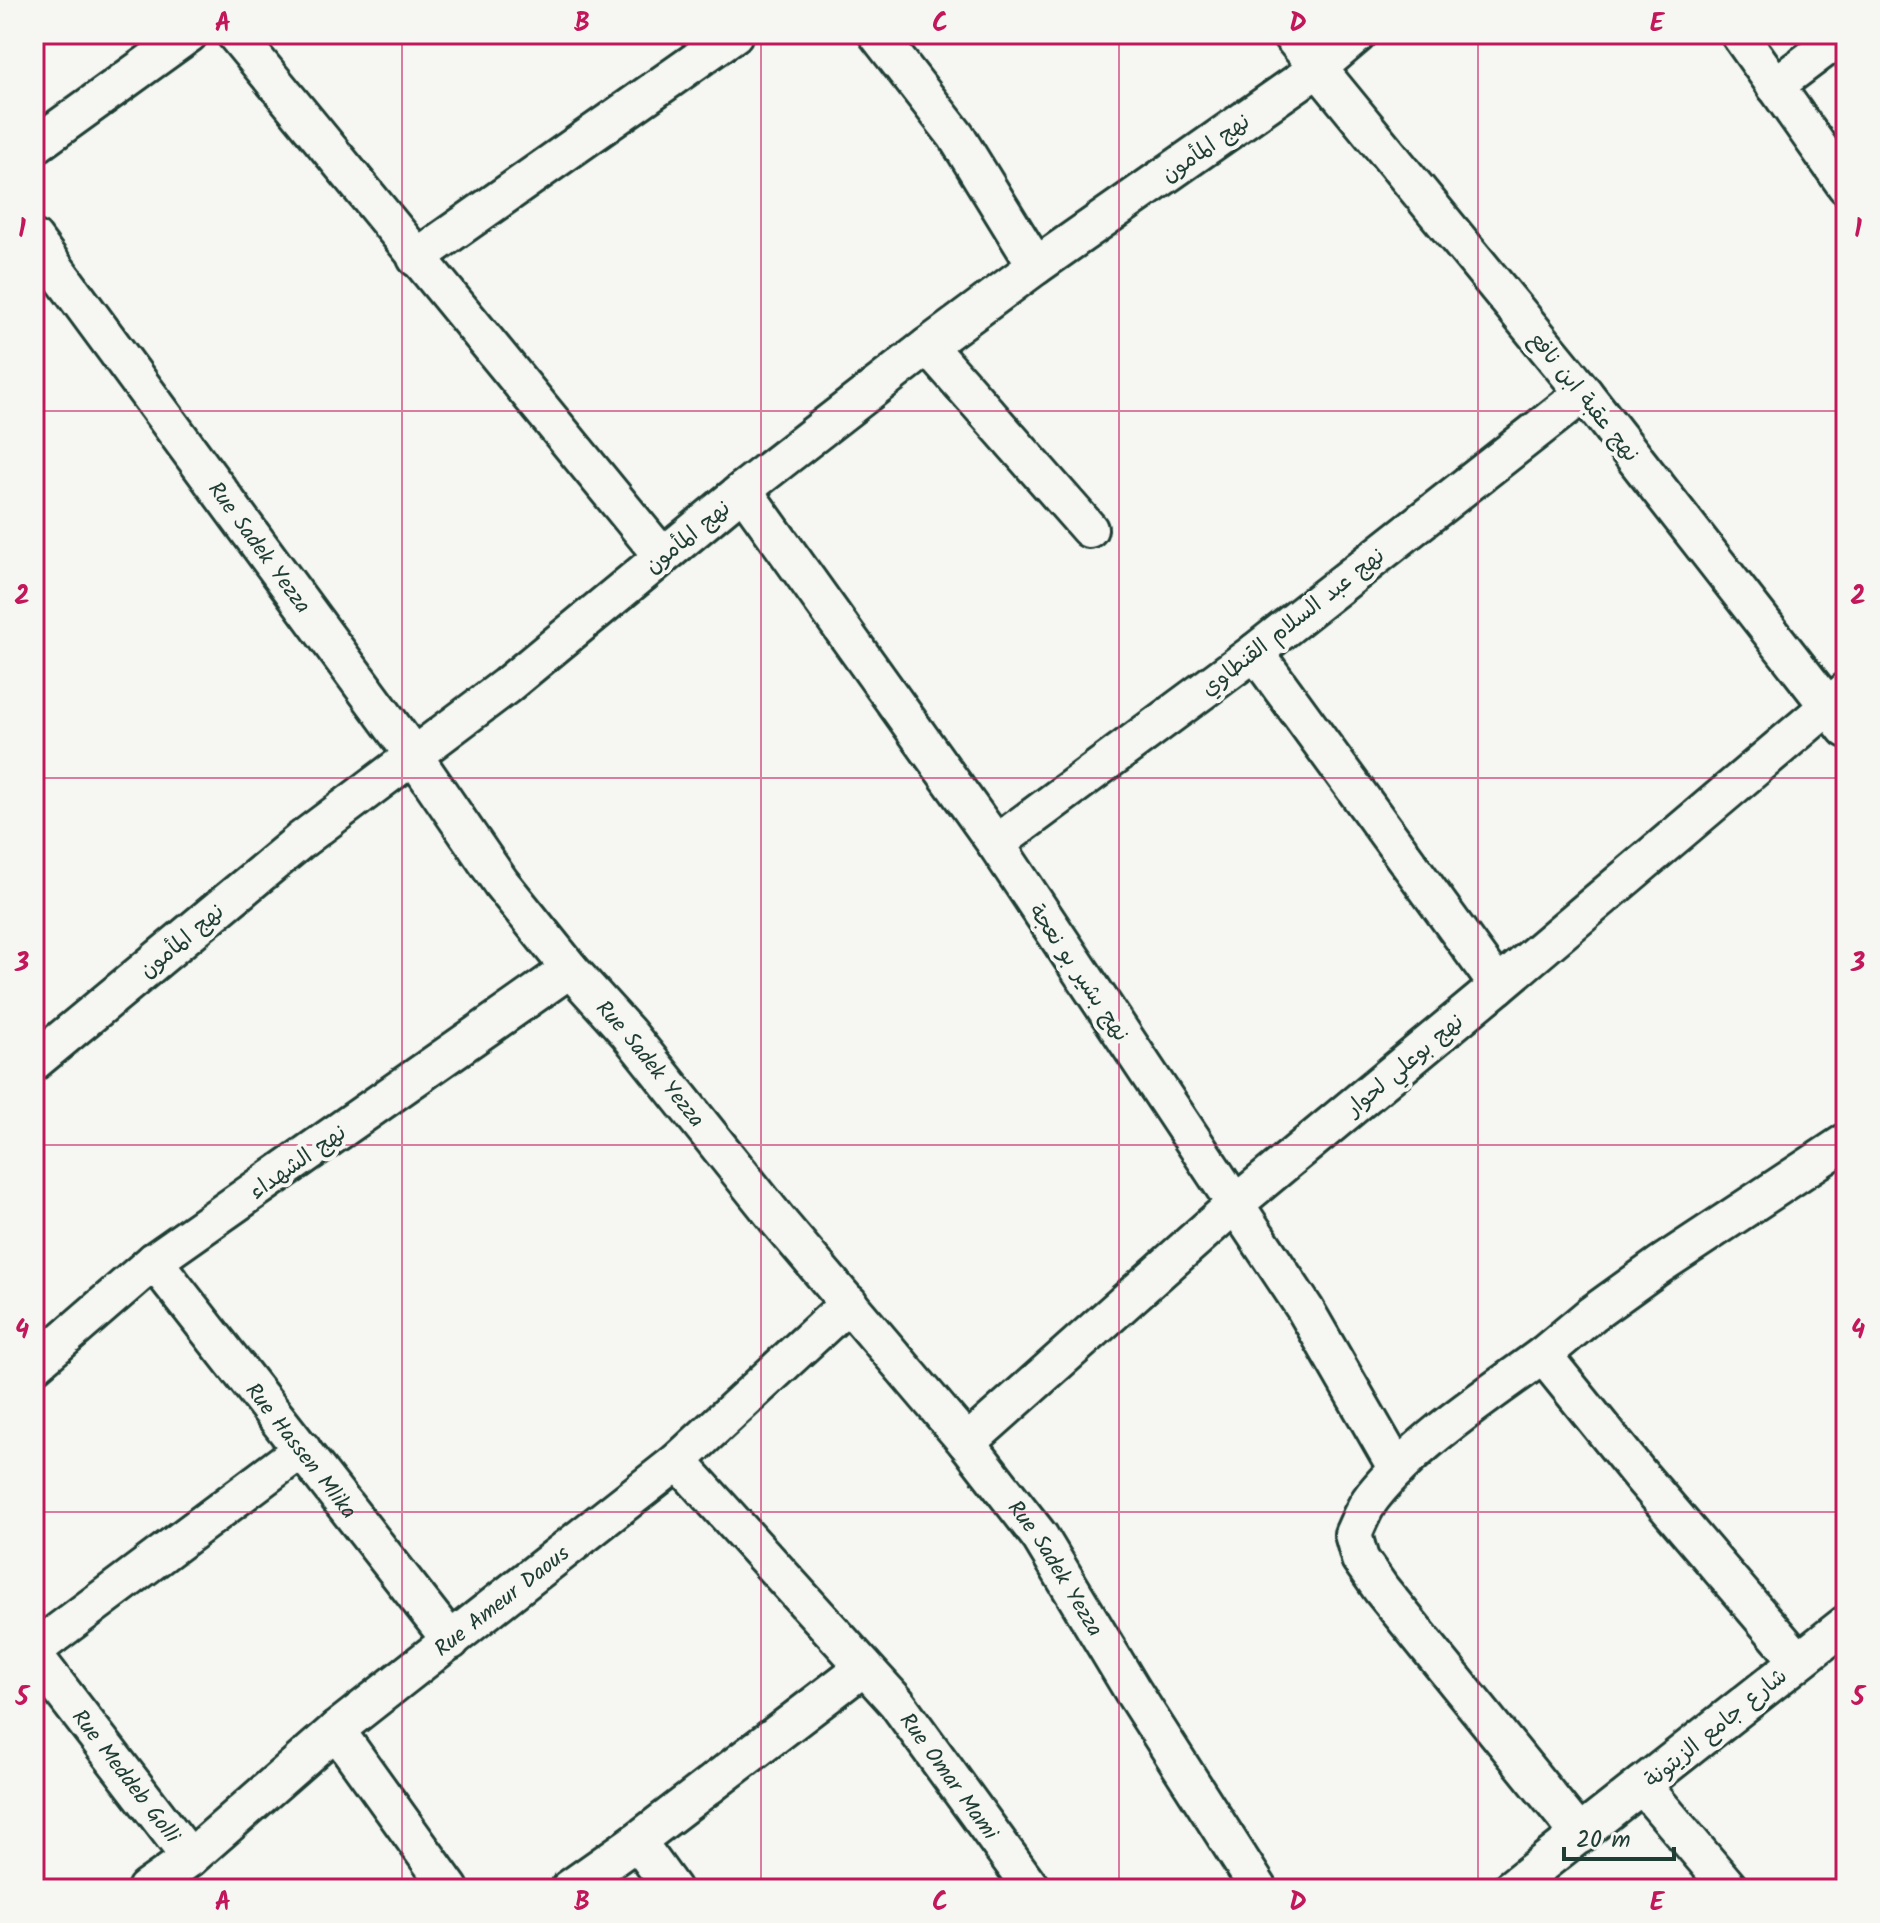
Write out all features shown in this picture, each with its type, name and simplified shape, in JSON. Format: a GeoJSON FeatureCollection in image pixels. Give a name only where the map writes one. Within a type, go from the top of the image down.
{"type":"FeatureCollection","features":[{"type":"Feature","properties":{"kind":"street"},"geometry":{"type":"LineString","coordinates":[[34,146],[189,34]]}},
{"type":"Feature","properties":{"kind":"street"},"geometry":{"type":"LineString","coordinates":[[235,34],[662,556]]}},
{"type":"Feature","properties":{"kind":"street"},"geometry":{"type":"LineString","coordinates":[[416,258],[734,34]]}},
{"type":"Feature","properties":{"kind":"street"},"geometry":{"type":"LineString","coordinates":[[877,34],[956,136],[1036,266]]}},
{"type":"Feature","properties":{"kind":"street","name":"نهج عقبة ابن نافع"},"geometry":{"type":"LineString","coordinates":[[1290,34],[1840,709]]}},
{"type":"Feature","properties":{"kind":"street","name":"نهج المأمون"},"geometry":{"type":"LineString","coordinates":[[34,1062],[300,841],[506,686],[743,490],[928,346],[1036,266],[1317,69],[1358,34]]}},
{"type":"Feature","properties":{"kind":"street"},"geometry":{"type":"LineString","coordinates":[[1739,34],[1846,186]]}},
{"type":"Feature","properties":{"kind":"street"},"geometry":{"type":"LineString","coordinates":[[1775,86],[1844,34]]}},
{"type":"Feature","properties":{"kind":"street","name":"Rue Sadek Yezza"},"geometry":{"type":"LineString","coordinates":[[34,239],[414,756],[501,883],[570,969],[628,1033],[779,1222],[967,1443],[1040,1537],[1132,1690],[1259,1889]]}},
{"type":"Feature","properties":{"kind":"street"},"geometry":{"type":"LineString","coordinates":[[928,346],[1089,529]]}},
{"type":"Feature","properties":{"kind":"street","name":"نهج عبد السلام القنطاوي"},"geometry":{"type":"LineString","coordinates":[[996,844],[1255,652],[1584,393]]}},
{"type":"Feature","properties":{"kind":"street","name":"نهج بشير بو نعجة"},"geometry":{"type":"LineString","coordinates":[[743,490],[996,844],[1305,1309],[1397,1469]]}},
{"type":"Feature","properties":{"kind":"street"},"geometry":{"type":"LineString","coordinates":[[1255,652],[1498,986]]}},
{"type":"Feature","properties":{"kind":"street","name":"نهج بوعلي لحوار"},"geometry":{"type":"LineString","coordinates":[[967,1443],[1234,1205],[1840,709]]}},
{"type":"Feature","properties":{"kind":"street","name":"نهج الشهداء"},"geometry":{"type":"LineString","coordinates":[[34,1365],[154,1261],[570,969]]}},
{"type":"Feature","properties":{"kind":"street"},"geometry":{"type":"LineString","coordinates":[[1580,1835],[1360,1559],[1353,1534],[1370,1499],[1397,1469],[1460,1416],[1660,1265],[1846,1142]]}},
{"type":"Feature","properties":{"kind":"street","name":"Rue Hassen Mlika"},"geometry":{"type":"LineString","coordinates":[[154,1261],[451,1641]]}},
{"type":"Feature","properties":{"kind":"street","name":"Rue Ameur Daous"},"geometry":{"type":"LineString","coordinates":[[146,1889],[190,1858],[336,1730],[678,1461],[849,1303]]}},
{"type":"Feature","properties":{"kind":"street"},"geometry":{"type":"LineString","coordinates":[[1543,1355],[1640,1475],[1798,1660]]}},
{"type":"Feature","properties":{"kind":"street"},"geometry":{"type":"LineString","coordinates":[[34,1652],[302,1449]]}},
{"type":"Feature","properties":{"kind":"street","name":"Rue Omar Mami"},"geometry":{"type":"LineString","coordinates":[[678,1461],[897,1703],[1032,1889]]}},
{"type":"Feature","properties":{"kind":"street","name":"شارع جامع الزيتونة"},"geometry":{"type":"LineString","coordinates":[[1510,1889],[1846,1624]]}},
{"type":"Feature","properties":{"kind":"street","name":"Rue Meddeb Golli"},"geometry":{"type":"LineString","coordinates":[[34,1652],[190,1858]]}},
{"type":"Feature","properties":{"kind":"street"},"geometry":{"type":"LineString","coordinates":[[569,1889],[637,1841],[864,1667]]}},
{"type":"Feature","properties":{"kind":"street"},"geometry":{"type":"LineString","coordinates":[[336,1730],[450,1889]]}},
{"type":"Feature","properties":{"kind":"street"},"geometry":{"type":"LineString","coordinates":[[1642,1785],[1730,1889]]}},
{"type":"Feature","properties":{"kind":"street"},"geometry":{"type":"LineString","coordinates":[[637,1841],[672,1889]]}}]}
